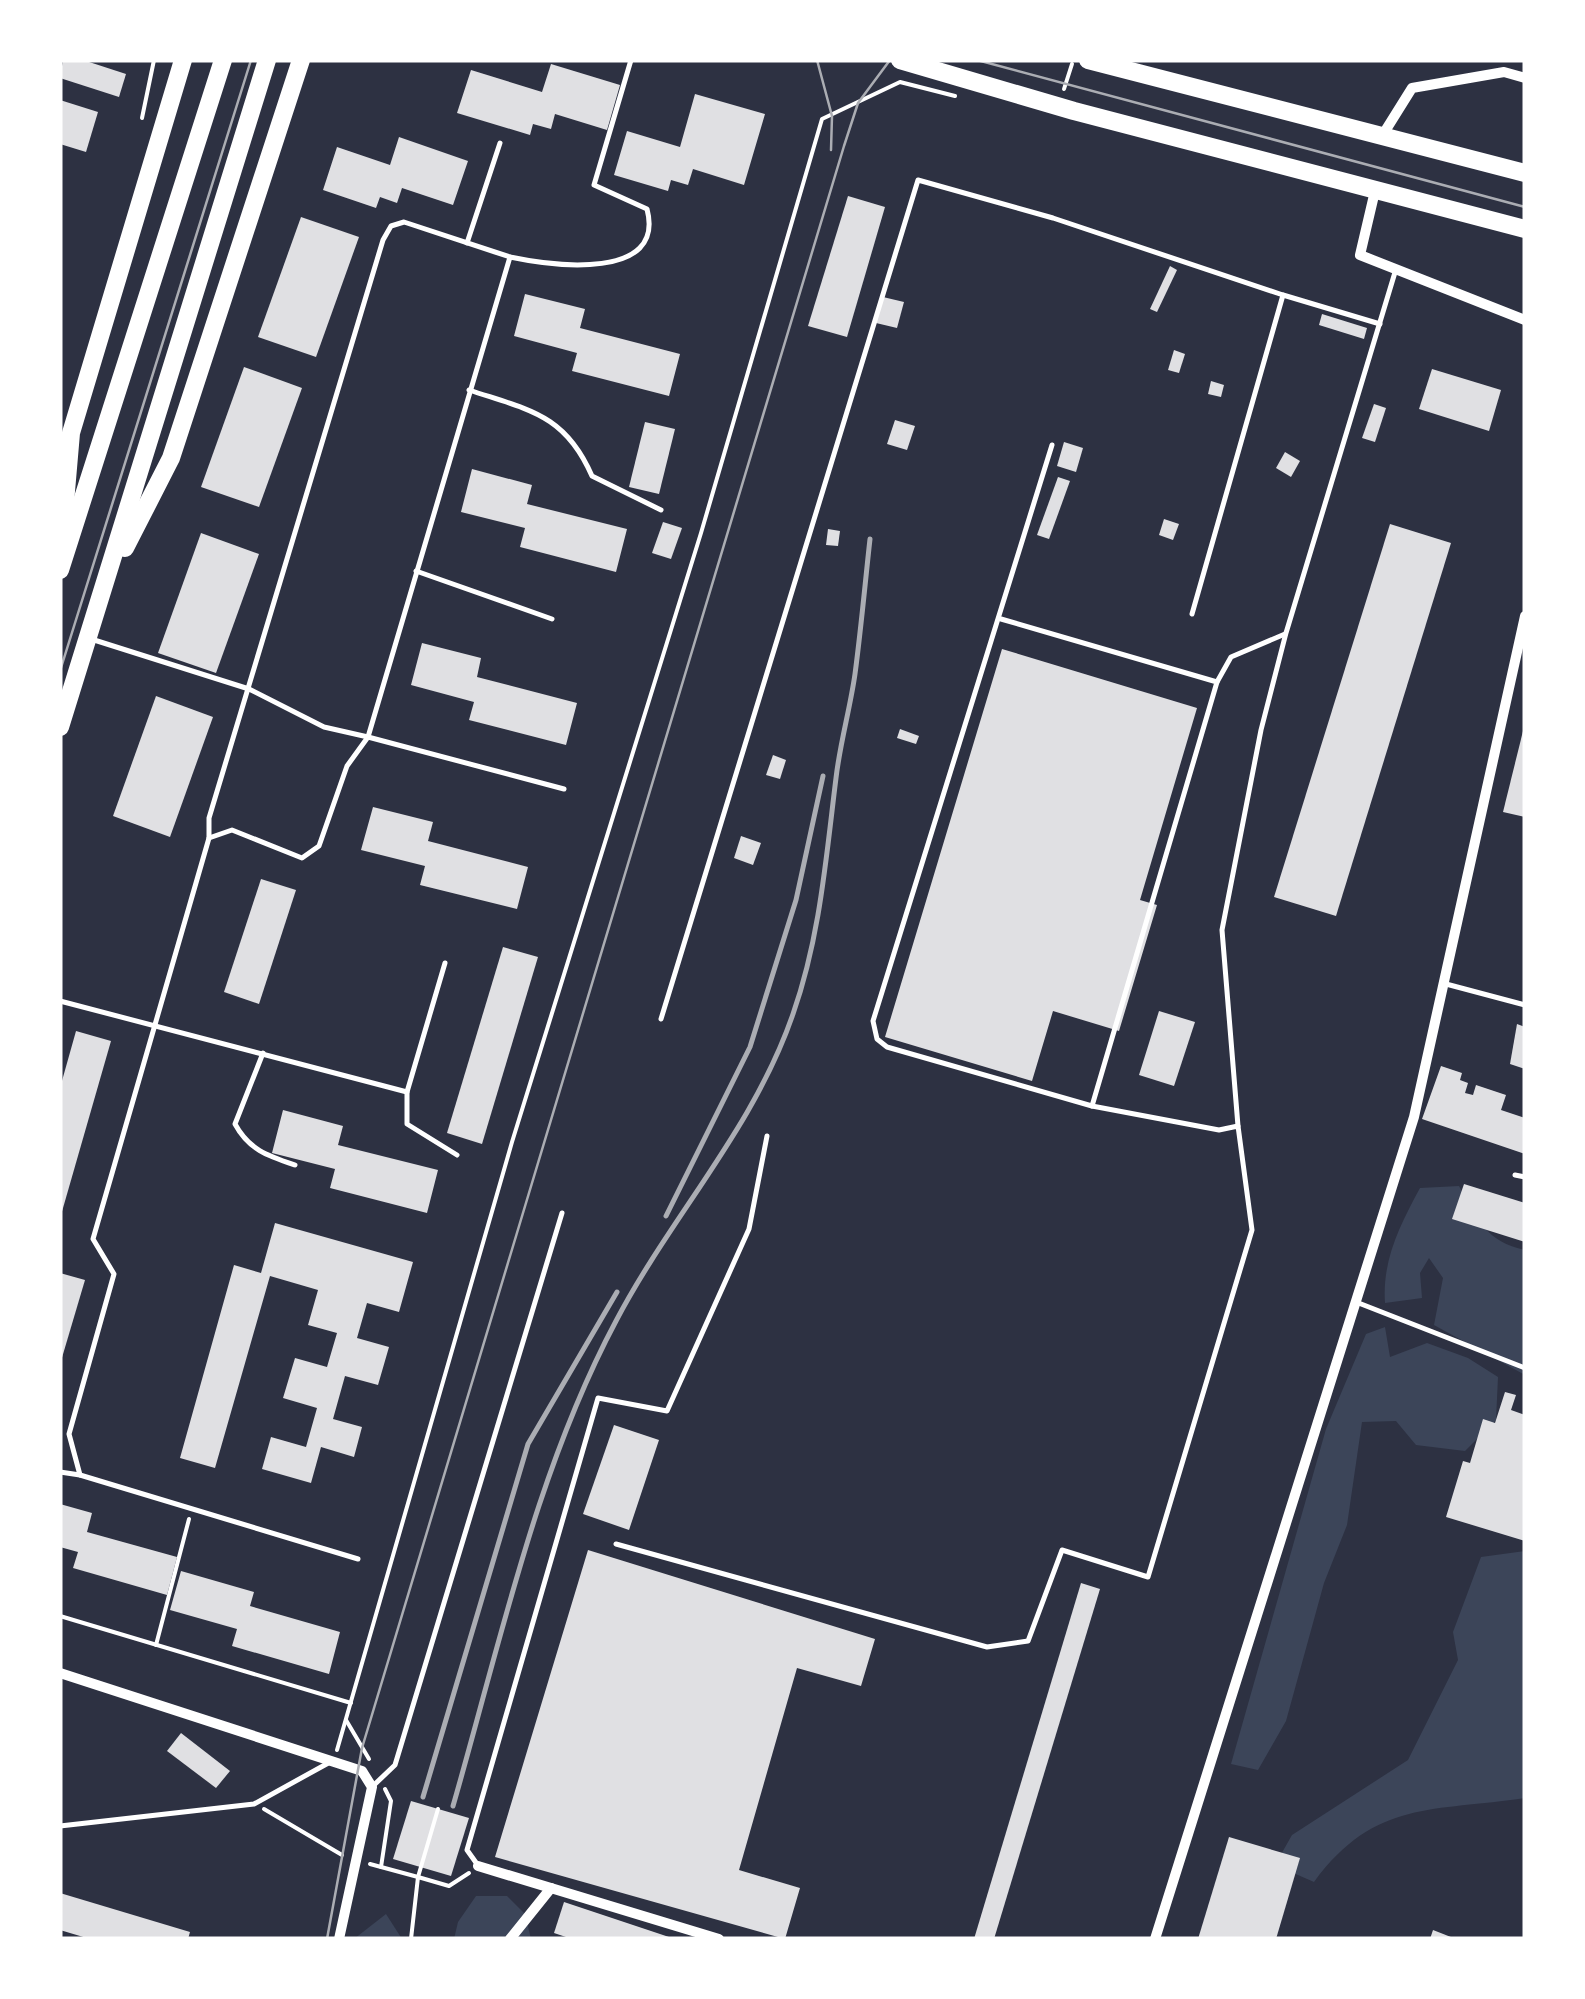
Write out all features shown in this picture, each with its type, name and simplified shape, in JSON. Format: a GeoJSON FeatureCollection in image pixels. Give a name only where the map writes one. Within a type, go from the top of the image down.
{"type":"FeatureCollection","features":[{"type":"Feature","properties":{"kind":"main road"},"geometry":{"type":"LineString","coordinates":[[61,566],[71,433],[183,60]]}},
{"type":"Feature","properties":{"kind":"main road"},"geometry":{"type":"LineString","coordinates":[[61,566],[223,60]]}},
{"type":"Feature","properties":{"kind":"main road"},"geometry":{"type":"LineString","coordinates":[[60,727],[267,60]]}},
{"type":"Feature","properties":{"kind":"main road"},"geometry":{"type":"LineString","coordinates":[[900,60],[1375,192],[1525,229]]}},
{"type":"Feature","properties":{"kind":"main road"},"geometry":{"type":"LineString","coordinates":[[1088,60],[1525,173]]}},
{"type":"Feature","properties":{"kind":"main road"},"geometry":{"type":"LineString","coordinates":[[107,582],[171,458],[300,66]]}},
{"type":"Feature","properties":{"kind":"street"},"geometry":{"type":"LineString","coordinates":[[1381,137],[1412,88],[1504,72],[1525,78]]}},
{"type":"Feature","properties":{"kind":"street"},"geometry":{"type":"LineString","coordinates":[[1375,192],[1360,256],[1525,320]]}},
{"type":"Feature","properties":{"kind":"street"},"geometry":{"type":"LineString","coordinates":[[1155,1939],[1414,1117],[1525,616]]}},
{"type":"Feature","properties":{"kind":"street"},"geometry":{"type":"LineString","coordinates":[[60,1673],[362,1772],[372,1787],[339,1939]]}},
{"type":"Feature","properties":{"kind":"street"},"geometry":{"type":"LineString","coordinates":[[478,1866],[718,1939]]}},
{"type":"Feature","properties":{"kind":"street"},"geometry":{"type":"LineString","coordinates":[[510,1939],[550,1888]]}},
{"type":"Feature","properties":{"kind":"lane"},"geometry":{"type":"LineString","coordinates":[[80,1474],[69,1434],[114,1274],[92,1239],[208,838],[210,818],[383,240],[391,226],[404,222],[536,263],[622,262],[643,248],[650,230],[646,208],[594,185],[631,60]]}},
{"type":"Feature","properties":{"kind":"lane"},"geometry":{"type":"LineString","coordinates":[[467,243],[500,143]]}},
{"type":"Feature","properties":{"kind":"lane"},"geometry":{"type":"LineString","coordinates":[[661,1020],[918,180],[1053,218],[1380,324]]}},
{"type":"Feature","properties":{"kind":"lane"},"geometry":{"type":"LineString","coordinates":[[208,838],[232,830],[302,858],[319,846],[346,766],[368,736],[510,257]]}},
{"type":"Feature","properties":{"kind":"lane"},"geometry":{"type":"LineString","coordinates":[[616,1544],[987,1647],[1028,1641],[1062,1550],[1148,1577],[1252,1230],[1238,1126],[1222,930],[1261,730],[1286,634],[1396,269]]}},
{"type":"Feature","properties":{"kind":"lane"},"geometry":{"type":"LineString","coordinates":[[1192,614],[1283,295]]}},
{"type":"Feature","properties":{"kind":"lane"},"geometry":{"type":"LineString","coordinates":[[469,390],[548,416],[578,444],[592,476],[661,510]]}},
{"type":"Feature","properties":{"kind":"lane"},"geometry":{"type":"LineString","coordinates":[[1052,445],[873,1021],[877,1039],[887,1047],[1092,1106],[1219,1130],[1238,1126]]}},
{"type":"Feature","properties":{"kind":"lane"},"geometry":{"type":"LineString","coordinates":[[416,572],[552,618]]}},
{"type":"Feature","properties":{"kind":"lane"},"geometry":{"type":"LineString","coordinates":[[1001,619],[1217,682]]}},
{"type":"Feature","properties":{"kind":"lane"},"geometry":{"type":"LineString","coordinates":[[1092,1106],[1217,682],[1231,657],[1286,634]]}},
{"type":"Feature","properties":{"kind":"lane"},"geometry":{"type":"LineString","coordinates":[[89,638],[250,689],[324,726],[564,789]]}},
{"type":"Feature","properties":{"kind":"lane"},"geometry":{"type":"LineString","coordinates":[[445,962],[407,1092],[407,1124],[457,1154]]}},
{"type":"Feature","properties":{"kind":"lane"},"geometry":{"type":"LineString","coordinates":[[1444,984],[1525,1005]]}},
{"type":"Feature","properties":{"kind":"lane"},"geometry":{"type":"LineString","coordinates":[[60,1001],[407,1092]]}},
{"type":"Feature","properties":{"kind":"lane"},"geometry":{"type":"LineString","coordinates":[[262,1053],[235,1124],[244,1141],[262,1154],[295,1165]]}},
{"type":"Feature","properties":{"kind":"lane"},"geometry":{"type":"LineString","coordinates":[[478,1866],[467,1850],[598,1398],[667,1411],[748,1228],[766,1136]]}},
{"type":"Feature","properties":{"kind":"lane"},"geometry":{"type":"LineString","coordinates":[[1515,1175],[1525,1178]]}},
{"type":"Feature","properties":{"kind":"lane"},"geometry":{"type":"LineString","coordinates":[[372,1787],[394,1765],[562,1213]]}},
{"type":"Feature","properties":{"kind":"lane"},"geometry":{"type":"LineString","coordinates":[[1356,1302],[1525,1368]]}},
{"type":"Feature","properties":{"kind":"lane"},"geometry":{"type":"LineString","coordinates":[[60,1472],[80,1474],[358,1559]]}},
{"type":"Feature","properties":{"kind":"lane"},"geometry":{"type":"LineString","coordinates":[[60,1826],[254,1804],[334,1760]]}},
{"type":"Feature","properties":{"kind":"path"},"geometry":{"type":"LineString","coordinates":[[142,118],[154,60]]}},
{"type":"Feature","properties":{"kind":"path"},"geometry":{"type":"LineString","coordinates":[[334,1760],[512,1142],[701,534],[822,119],[900,82],[958,97]]}},
{"type":"Feature","properties":{"kind":"path"},"geometry":{"type":"LineString","coordinates":[[156,1645],[192,1508]]}},
{"type":"Feature","properties":{"kind":"path"},"geometry":{"type":"LineString","coordinates":[[60,1616],[351,1703]]}},
{"type":"Feature","properties":{"kind":"path"},"geometry":{"type":"LineString","coordinates":[[411,1939],[418,1877],[449,1886],[478,1866]]}},
{"type":"Feature","properties":{"kind":"shaded area"},"geometry":{"type":"Polygon","coordinates":[[[1459,1186],[1477,1219],[1492,1235],[1525,1250],[1525,1375],[1434,1325],[1443,1278],[1429,1258],[1420,1273],[1422,1298],[1385,1303],[1389,1257],[1420,1188],[1459,1186]]]}},
{"type":"Feature","properties":{"kind":"shaded area"},"geometry":{"type":"Polygon","coordinates":[[[1385,1327],[1390,1357],[1427,1343],[1468,1358],[1498,1377],[1496,1420],[1465,1451],[1416,1445],[1396,1421],[1362,1422],[1347,1525],[1324,1583],[1286,1721],[1258,1770],[1231,1764],[1326,1429],[1366,1334],[1385,1327]]]}},
{"type":"Feature","properties":{"kind":"shaded area"},"geometry":{"type":"Polygon","coordinates":[[[1525,1551],[1525,1798],[1434,1809],[1384,1823],[1337,1855],[1314,1882],[1275,1865],[1292,1835],[1408,1760],[1458,1660],[1453,1632],[1481,1557],[1525,1551]]]}},
{"type":"Feature","properties":{"kind":"shaded area"},"geometry":{"type":"Polygon","coordinates":[[[476,1896],[507,1896],[525,1914],[531,1939],[454,1939],[458,1922],[476,1896]]]}},
{"type":"Feature","properties":{"kind":"shaded area"},"geometry":{"type":"Polygon","coordinates":[[[386,1914],[402,1939],[354,1939],[386,1914]]]}},
{"type":"Feature","properties":{"kind":"building"},"geometry":{"type":"Polygon","coordinates":[[[63,60],[83,60],[126,74],[119,97],[60,78],[63,60]]]}},
{"type":"Feature","properties":{"kind":"building"},"geometry":{"type":"Polygon","coordinates":[[[551,64],[620,85],[607,130],[555,114],[551,129],[533,124],[530,135],[457,113],[471,70],[542,92],[551,64]]]}},
{"type":"Feature","properties":{"kind":"building"},"geometry":{"type":"Polygon","coordinates":[[[695,94],[765,114],[744,185],[693,169],[688,185],[671,180],[668,191],[614,175],[627,131],[680,147],[695,94]]]}},
{"type":"Feature","properties":{"kind":"building"},"geometry":{"type":"Polygon","coordinates":[[[60,100],[98,112],[86,152],[60,144],[60,100]]]}},
{"type":"Feature","properties":{"kind":"building"},"geometry":{"type":"Polygon","coordinates":[[[399,137],[468,161],[453,205],[402,188],[397,203],[380,197],[376,208],[323,190],[337,147],[390,165],[399,137]]]}},
{"type":"Feature","properties":{"kind":"building"},"geometry":{"type":"Polygon","coordinates":[[[848,196],[885,207],[847,337],[808,326],[848,196]]]}},
{"type":"Feature","properties":{"kind":"building"},"geometry":{"type":"Polygon","coordinates":[[[301,217],[359,237],[316,357],[258,337],[301,217]]]}},
{"type":"Feature","properties":{"kind":"building"},"geometry":{"type":"Polygon","coordinates":[[[1170,266],[1177,270],[1157,312],[1150,309],[1170,266]]]}},
{"type":"Feature","properties":{"kind":"building"},"geometry":{"type":"Polygon","coordinates":[[[525,294],[585,309],[580,328],[680,354],[669,396],[572,371],[577,353],[514,336],[525,294]]]}},
{"type":"Feature","properties":{"kind":"building"},"geometry":{"type":"Polygon","coordinates":[[[883,297],[904,302],[897,328],[876,323],[883,297]]]}},
{"type":"Feature","properties":{"kind":"building"},"geometry":{"type":"Polygon","coordinates":[[[1322,314],[1367,328],[1364,339],[1319,325],[1322,314]]]}},
{"type":"Feature","properties":{"kind":"building"},"geometry":{"type":"Polygon","coordinates":[[[1174,350],[1185,354],[1179,373],[1168,370],[1174,350]]]}},
{"type":"Feature","properties":{"kind":"building"},"geometry":{"type":"Polygon","coordinates":[[[244,367],[302,388],[259,507],[201,487],[244,367]]]}},
{"type":"Feature","properties":{"kind":"building"},"geometry":{"type":"Polygon","coordinates":[[[1432,369],[1501,390],[1489,431],[1419,409],[1432,369]]]}},
{"type":"Feature","properties":{"kind":"building"},"geometry":{"type":"Polygon","coordinates":[[[1211,381],[1224,385],[1221,397],[1208,394],[1211,381]]]}},
{"type":"Feature","properties":{"kind":"building"},"geometry":{"type":"Polygon","coordinates":[[[1374,404],[1386,408],[1375,442],[1362,438],[1374,404]]]}},
{"type":"Feature","properties":{"kind":"building"},"geometry":{"type":"Polygon","coordinates":[[[895,420],[915,426],[907,450],[887,444],[895,420]]]}},
{"type":"Feature","properties":{"kind":"building"},"geometry":{"type":"Polygon","coordinates":[[[645,422],[675,429],[659,494],[629,487],[645,422]]]}},
{"type":"Feature","properties":{"kind":"building"},"geometry":{"type":"Polygon","coordinates":[[[1064,442],[1083,448],[1076,472],[1057,466],[1064,442]]]}},
{"type":"Feature","properties":{"kind":"building"},"geometry":{"type":"Polygon","coordinates":[[[1285,452],[1300,461],[1291,477],[1276,468],[1285,452]]]}},
{"type":"Feature","properties":{"kind":"building"},"geometry":{"type":"Polygon","coordinates":[[[472,469],[532,485],[527,504],[627,529],[616,572],[520,547],[525,528],[461,512],[472,469]]]}},
{"type":"Feature","properties":{"kind":"building"},"geometry":{"type":"Polygon","coordinates":[[[1058,477],[1070,481],[1049,539],[1037,535],[1058,477]]]}},
{"type":"Feature","properties":{"kind":"building"},"geometry":{"type":"Polygon","coordinates":[[[1164,519],[1179,524],[1173,540],[1159,535],[1164,519]]]}},
{"type":"Feature","properties":{"kind":"building"},"geometry":{"type":"Polygon","coordinates":[[[663,522],[682,528],[671,559],[652,553],[663,522]]]}},
{"type":"Feature","properties":{"kind":"building"},"geometry":{"type":"Polygon","coordinates":[[[1390,524],[1451,543],[1336,916],[1274,897],[1390,524]]]}},
{"type":"Feature","properties":{"kind":"building"},"geometry":{"type":"Polygon","coordinates":[[[828,529],[840,531],[838,546],[826,545],[828,529]]]}},
{"type":"Feature","properties":{"kind":"building"},"geometry":{"type":"Polygon","coordinates":[[[201,533],[259,554],[216,673],[158,653],[201,533]]]}},
{"type":"Feature","properties":{"kind":"building"},"geometry":{"type":"Polygon","coordinates":[[[422,643],[481,658],[477,677],[577,703],[566,745],[469,720],[474,702],[411,685],[422,643]]]}},
{"type":"Feature","properties":{"kind":"building"},"geometry":{"type":"Polygon","coordinates":[[[1002,649],[1197,708],[1140,900],[1157,905],[1119,1031],[1053,1011],[1032,1081],[885,1037],[1002,649]]]}},
{"type":"Feature","properties":{"kind":"building"},"geometry":{"type":"Polygon","coordinates":[[[156,696],[213,717],[170,837],[113,816],[156,696]]]}},
{"type":"Feature","properties":{"kind":"building"},"geometry":{"type":"Polygon","coordinates":[[[1525,727],[1525,817],[1503,812],[1525,727]]]}},
{"type":"Feature","properties":{"kind":"building"},"geometry":{"type":"Polygon","coordinates":[[[900,729],[919,736],[916,744],[897,738],[900,729]]]}},
{"type":"Feature","properties":{"kind":"building"},"geometry":{"type":"Polygon","coordinates":[[[773,755],[786,760],[780,779],[766,775],[773,755]]]}},
{"type":"Feature","properties":{"kind":"building"},"geometry":{"type":"Polygon","coordinates":[[[373,807],[433,822],[428,841],[528,867],[517,909],[420,885],[425,866],[361,850],[373,807]]]}},
{"type":"Feature","properties":{"kind":"building"},"geometry":{"type":"Polygon","coordinates":[[[741,836],[761,843],[753,865],[734,858],[741,836]]]}},
{"type":"Feature","properties":{"kind":"building"},"geometry":{"type":"Polygon","coordinates":[[[261,879],[296,890],[259,1004],[224,992],[261,879]]]}},
{"type":"Feature","properties":{"kind":"building"},"geometry":{"type":"Polygon","coordinates":[[[503,947],[538,957],[482,1144],[447,1133],[503,947]]]}},
{"type":"Feature","properties":{"kind":"building"},"geometry":{"type":"Polygon","coordinates":[[[1159,1011],[1195,1022],[1174,1086],[1139,1075],[1159,1011]]]}},
{"type":"Feature","properties":{"kind":"building"},"geometry":{"type":"Polygon","coordinates":[[[1517,1024],[1525,1027],[1525,1069],[1510,1064],[1517,1024]]]}},
{"type":"Feature","properties":{"kind":"building"},"geometry":{"type":"Polygon","coordinates":[[[76,1031],[111,1041],[61,1215],[60,1088],[76,1031]]]}},
{"type":"Feature","properties":{"kind":"building"},"geometry":{"type":"Polygon","coordinates":[[[1441,1066],[1462,1073],[1460,1080],[1468,1083],[1465,1093],[1473,1095],[1476,1085],[1506,1095],[1501,1110],[1525,1118],[1525,1154],[1422,1119],[1441,1066]]]}},
{"type":"Feature","properties":{"kind":"building"},"geometry":{"type":"Polygon","coordinates":[[[283,1110],[343,1126],[338,1145],[438,1170],[427,1213],[330,1188],[335,1169],[272,1153],[283,1110]]]}},
{"type":"Feature","properties":{"kind":"building"},"geometry":{"type":"Polygon","coordinates":[[[1464,1184],[1525,1203],[1525,1242],[1452,1219],[1464,1184]]]}},
{"type":"Feature","properties":{"kind":"building"},"geometry":{"type":"Polygon","coordinates":[[[275,1223],[413,1262],[399,1312],[367,1303],[357,1338],[389,1347],[378,1385],[345,1376],[333,1419],[362,1427],[354,1457],[321,1447],[311,1483],[262,1469],[271,1437],[306,1447],[317,1408],[283,1398],[295,1358],[327,1367],[337,1333],[308,1325],[318,1290],[270,1276],[215,1468],[180,1458],[234,1265],[261,1273],[275,1223]]]}},
{"type":"Feature","properties":{"kind":"building"},"geometry":{"type":"Polygon","coordinates":[[[60,1273],[85,1280],[61,1361],[60,1361],[60,1273]]]}},
{"type":"Feature","properties":{"kind":"building"},"geometry":{"type":"Polygon","coordinates":[[[1505,1392],[1516,1395],[1511,1410],[1525,1415],[1525,1541],[1446,1517],[1463,1461],[1470,1463],[1483,1419],[1495,1423],[1505,1392]]]}},
{"type":"Feature","properties":{"kind":"building"},"geometry":{"type":"Polygon","coordinates":[[[614,1425],[659,1440],[629,1530],[583,1514],[614,1425]]]}},
{"type":"Feature","properties":{"kind":"building"},"geometry":{"type":"Polygon","coordinates":[[[60,1504],[92,1513],[87,1532],[177,1557],[167,1595],[73,1568],[78,1552],[60,1547],[60,1504]]]}},
{"type":"Feature","properties":{"kind":"building"},"geometry":{"type":"Polygon","coordinates":[[[588,1550],[875,1639],[861,1686],[797,1668],[739,1870],[800,1888],[785,1939],[495,1857],[588,1550]]]}},
{"type":"Feature","properties":{"kind":"building"},"geometry":{"type":"Polygon","coordinates":[[[181,1571],[254,1592],[250,1606],[340,1632],[329,1674],[232,1646],[237,1629],[170,1610],[181,1571]]]}},
{"type":"Feature","properties":{"kind":"building"},"geometry":{"type":"Polygon","coordinates":[[[1081,1583],[1100,1589],[994,1939],[974,1939],[1081,1583]]]}},
{"type":"Feature","properties":{"kind":"building"},"geometry":{"type":"Polygon","coordinates":[[[181,1733],[230,1771],[216,1788],[167,1751],[181,1733]]]}},
{"type":"Feature","properties":{"kind":"building"},"geometry":{"type":"Polygon","coordinates":[[[411,1801],[469,1818],[451,1876],[393,1859],[411,1801]]]}},
{"type":"Feature","properties":{"kind":"building"},"geometry":{"type":"Polygon","coordinates":[[[1229,1837],[1300,1858],[1276,1939],[1198,1939],[1229,1837]]]}},
{"type":"Feature","properties":{"kind":"building"},"geometry":{"type":"Polygon","coordinates":[[[60,1893],[190,1932],[188,1939],[90,1939],[60,1930],[60,1893]]]}},
{"type":"Feature","properties":{"kind":"building"},"geometry":{"type":"Polygon","coordinates":[[[564,1902],[672,1939],[572,1939],[554,1933],[564,1902]]]}},
{"type":"Feature","properties":{"kind":"building"},"geometry":{"type":"Polygon","coordinates":[[[1433,1930],[1456,1939],[1430,1939],[1433,1930]]]}},
{"type":"Feature","properties":{"kind":"tram line"},"geometry":{"type":"LineString","coordinates":[[60,671],[251,60]]}},
{"type":"Feature","properties":{"kind":"tram line"},"geometry":{"type":"LineString","coordinates":[[817,60],[832,116],[831,150]]}},
{"type":"Feature","properties":{"kind":"tram line"},"geometry":{"type":"LineString","coordinates":[[327,1939],[362,1748],[844,146],[858,103],[890,60]]}},
{"type":"Feature","properties":{"kind":"tram line"},"geometry":{"type":"LineString","coordinates":[[977,60],[1525,207]]}},
{"type":"Feature","properties":{"kind":"railway"},"geometry":{"type":"LineString","coordinates":[[453,1806],[522,1559],[563,1437],[588,1378],[638,1282],[757,1095],[793,1014],[810,956],[821,897],[838,765],[855,674],[870,539]]}},
{"type":"Feature","properties":{"kind":"railway"},"geometry":{"type":"LineString","coordinates":[[666,1216],[750,1047],[796,900],[823,776]]}},
{"type":"Feature","properties":{"kind":"railway"},"geometry":{"type":"LineString","coordinates":[[423,1797],[528,1444],[617,1292]]}}]}
